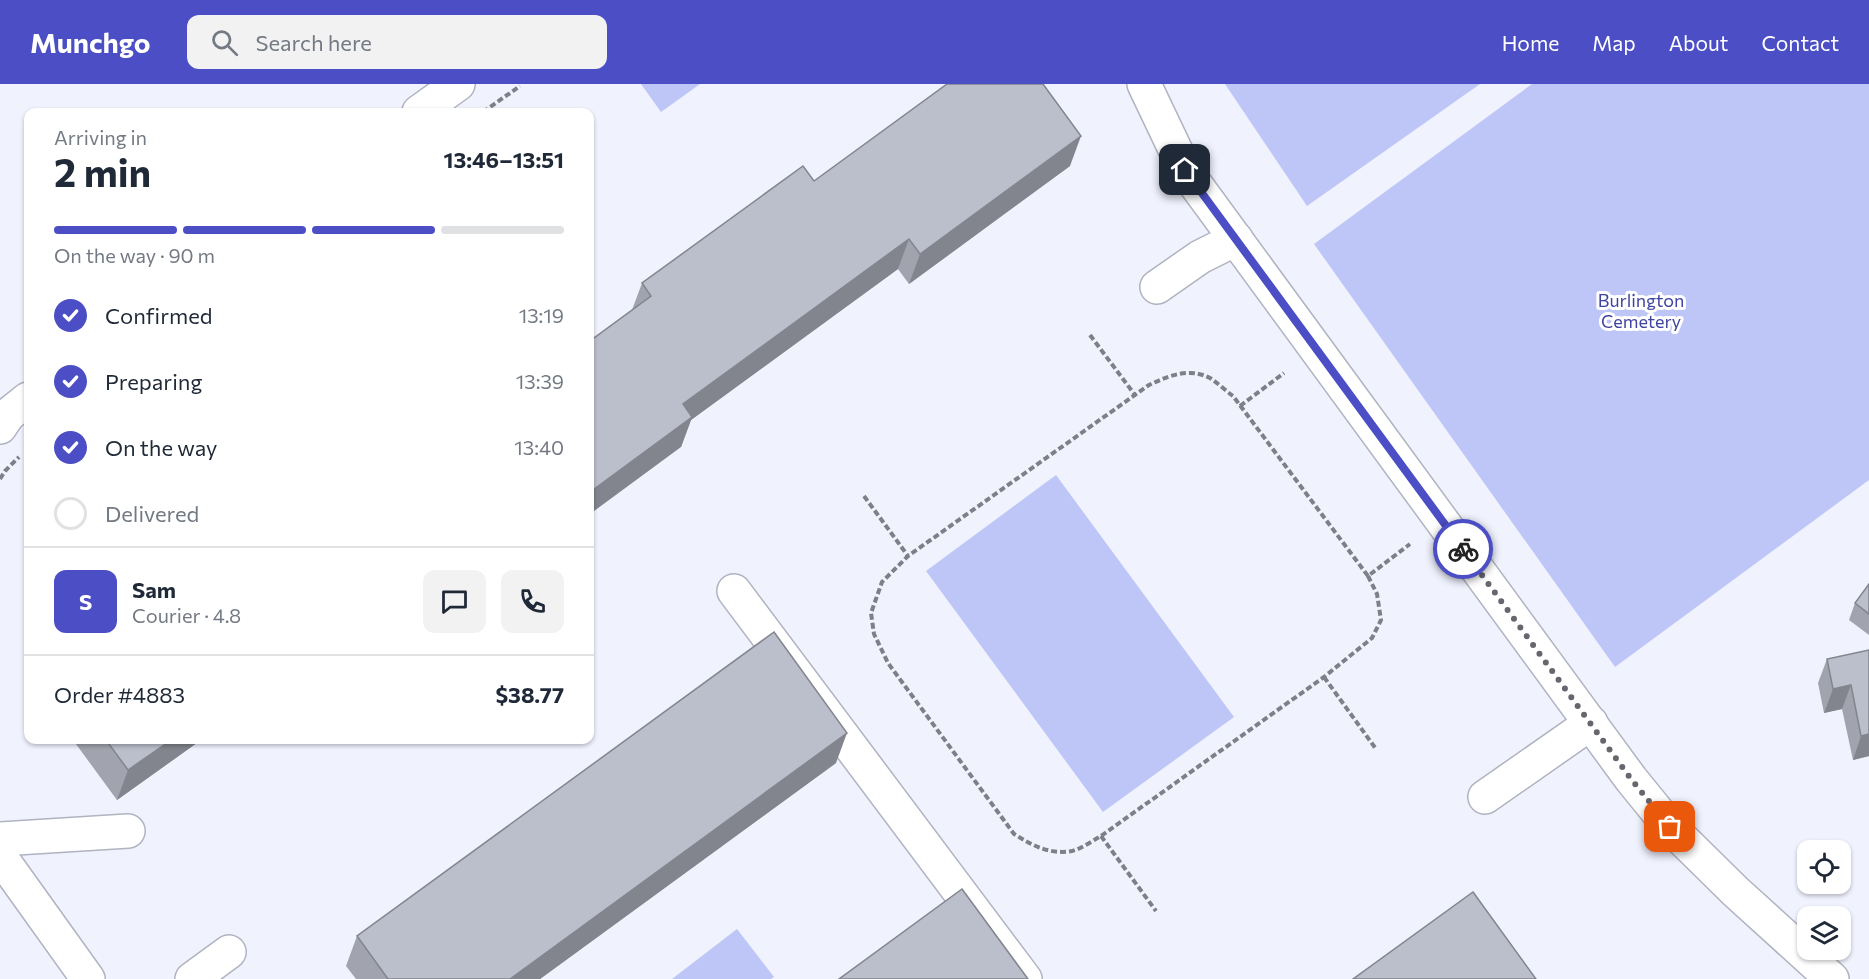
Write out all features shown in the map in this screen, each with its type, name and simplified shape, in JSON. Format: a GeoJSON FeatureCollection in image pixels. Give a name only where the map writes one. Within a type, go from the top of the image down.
{"type":"FeatureCollection","features":[{"type":"Feature","properties":{"kind":"street"},"geometry":{"type":"LineString","coordinates":[[425,108],[458,84]]}},
{"type":"Feature","properties":{"kind":"street"},"geometry":{"type":"LineString","coordinates":[[1144,84],[1185,170],[1631,779],[1670,827],[1735,891],[1832,979]]}},
{"type":"Feature","properties":{"kind":"street"},"geometry":{"type":"LineString","coordinates":[[1157,287],[1200,257],[1236,239]]}},
{"type":"Feature","properties":{"kind":"street"},"geometry":{"type":"LineString","coordinates":[[0,427],[8,415],[24,402]]}},
{"type":"Feature","properties":{"kind":"street"},"geometry":{"type":"LineString","coordinates":[[734,591],[1025,979]]}},
{"type":"Feature","properties":{"kind":"street"},"geometry":{"type":"LineString","coordinates":[[1485,797],[1591,723]]}},
{"type":"Feature","properties":{"kind":"street"},"geometry":{"type":"LineString","coordinates":[[0,839],[128,831]]}},
{"type":"Feature","properties":{"kind":"street"},"geometry":{"type":"LineString","coordinates":[[0,856],[88,979]]}},
{"type":"Feature","properties":{"kind":"street"},"geometry":{"type":"LineString","coordinates":[[192,979],[229,952]]}},
{"type":"Feature","properties":{"kind":"path"},"geometry":{"type":"LineString","coordinates":[[489,108],[520,86]]}},
{"type":"Feature","properties":{"kind":"path"},"geometry":{"type":"LineString","coordinates":[[1090,335],[1135,395]]}},
{"type":"Feature","properties":{"kind":"path"},"geometry":{"type":"LineString","coordinates":[[1240,406],[1284,373]]}},
{"type":"Feature","properties":{"kind":"path"},"geometry":{"type":"LineString","coordinates":[[1194,374],[1209,377],[1233,396],[1240,406],[1368,576],[1377,594],[1382,620],[1372,638],[1324,677],[1101,836],[1073,851],[1049,852],[1032,845],[1014,834],[888,663],[874,634],[871,613],[882,582],[908,556],[1149,385],[1171,375],[1194,374]]}},
{"type":"Feature","properties":{"kind":"path"},"geometry":{"type":"LineString","coordinates":[[0,479],[21,455]]}},
{"type":"Feature","properties":{"kind":"path"},"geometry":{"type":"LineString","coordinates":[[864,496],[908,556]]}},
{"type":"Feature","properties":{"kind":"path"},"geometry":{"type":"LineString","coordinates":[[1368,576],[1410,544]]}},
{"type":"Feature","properties":{"kind":"path"},"geometry":{"type":"LineString","coordinates":[[1324,677],[1376,749]]}},
{"type":"Feature","properties":{"kind":"path"},"geometry":{"type":"LineString","coordinates":[[1101,836],[1156,911]]}},
{"type":"Feature","properties":{"kind":"green space"},"geometry":{"type":"Polygon","coordinates":[[[641,84],[700,84],[661,112],[641,84]]]}},
{"type":"Feature","properties":{"kind":"green space"},"geometry":{"type":"Polygon","coordinates":[[[1225,84],[1480,84],[1307,206],[1225,84]]]}},
{"type":"Feature","properties":{"kind":"green space","name":"Burlington Cemetery"},"geometry":{"type":"Polygon","coordinates":[[[1532,84],[1869,84],[1869,480],[1615,667],[1314,244],[1532,84]]]}},
{"type":"Feature","properties":{"kind":"green space"},"geometry":{"type":"Polygon","coordinates":[[[1056,475],[1234,717],[1103,812],[926,571],[1056,475]]]}},
{"type":"Feature","properties":{"kind":"green space"},"geometry":{"type":"Polygon","coordinates":[[[737,929],[774,977],[771,979],[672,979],[737,929]]]}},
{"type":"Feature","properties":{"kind":"building"},"geometry":{"type":"Polygon","coordinates":[[[947,84],[1043,84],[1081,136],[920,254],[909,239],[683,404],[692,417],[594,489],[594,338],[651,296],[642,283],[803,166],[814,181],[947,84]]]}},
{"type":"Feature","properties":{"kind":"building"},"geometry":{"type":"Polygon","coordinates":[[[1869,584],[1869,614],[1855,603],[1869,584]]]}},
{"type":"Feature","properties":{"kind":"building"},"geometry":{"type":"Polygon","coordinates":[[[774,632],[847,733],[510,979],[388,979],[357,936],[774,632]]]}},
{"type":"Feature","properties":{"kind":"building"},"geometry":{"type":"Polygon","coordinates":[[[1869,650],[1869,734],[1861,736],[1851,685],[1833,689],[1827,659],[1869,650]]]}},
{"type":"Feature","properties":{"kind":"building"},"geometry":{"type":"Polygon","coordinates":[[[109,744],[165,744],[128,770],[109,744]]]}},
{"type":"Feature","properties":{"kind":"building"},"geometry":{"type":"Polygon","coordinates":[[[962,889],[1028,979],[839,979],[962,889]]]}},
{"type":"Feature","properties":{"kind":"building"},"geometry":{"type":"Polygon","coordinates":[[[1473,892],[1536,979],[1353,979],[1473,892]]]}},
{"type":"Feature","properties":{"kind":"way so far"},"geometry":{"type":"LineString","coordinates":[[1463,549],[1631,779],[1670,827]]}},
{"type":"Feature","properties":{"kind":"route"},"geometry":{"type":"LineString","coordinates":[[1185,170],[1463,549]]}}]}
